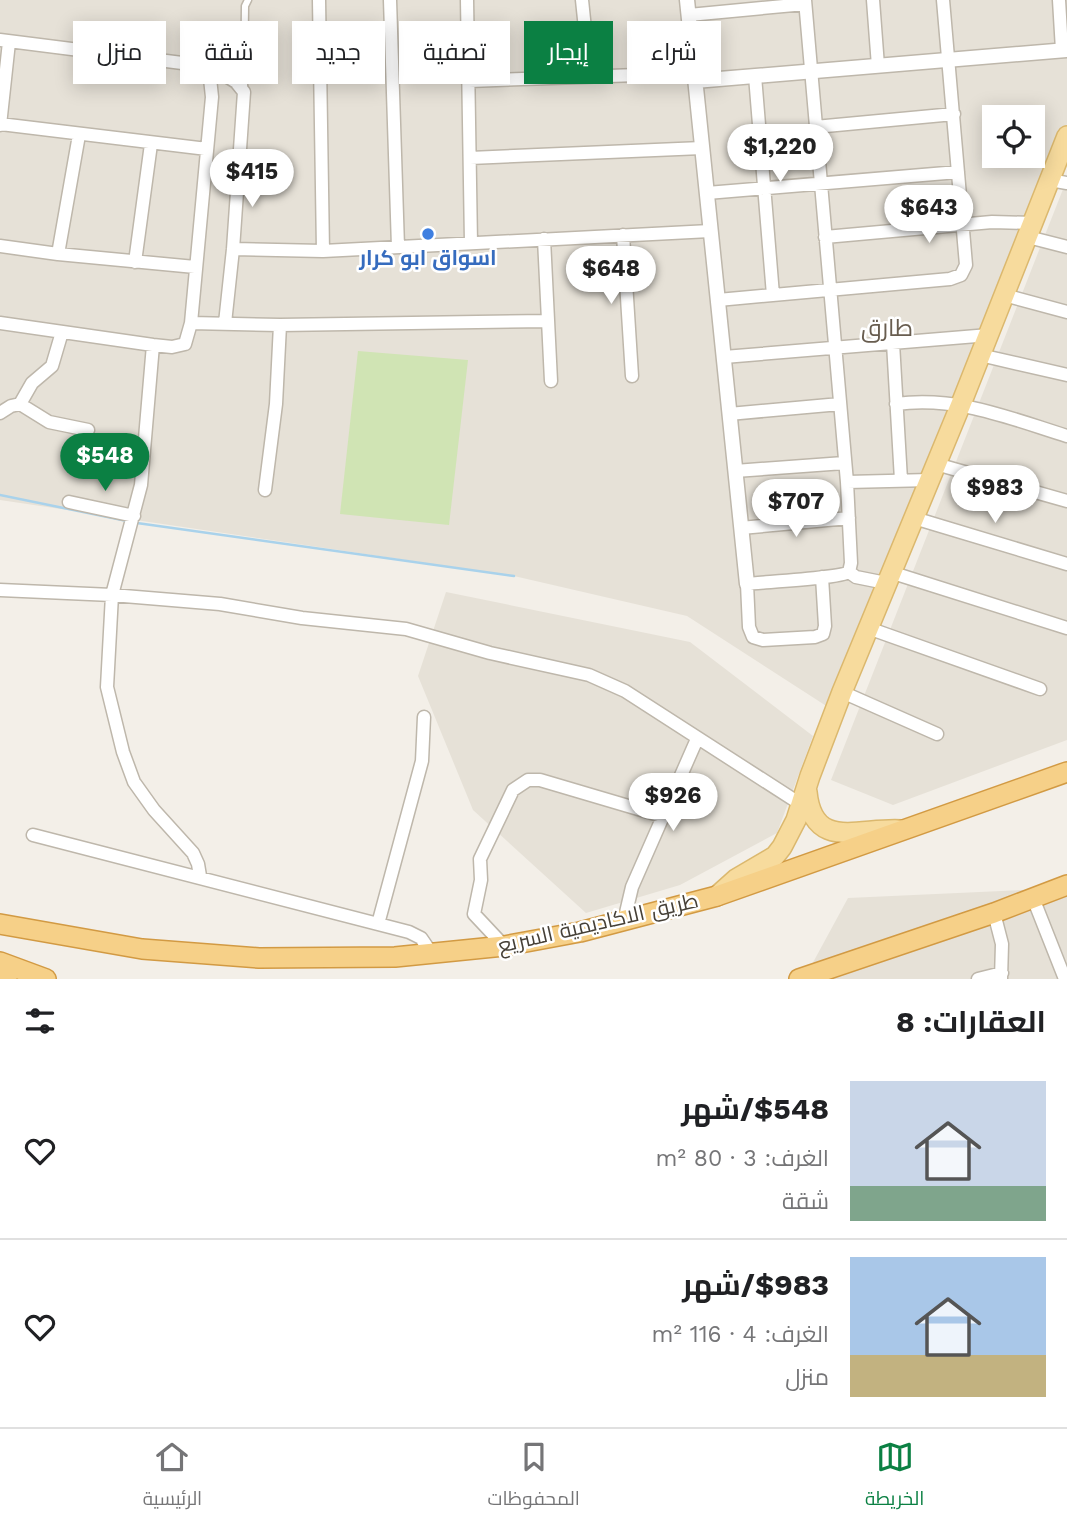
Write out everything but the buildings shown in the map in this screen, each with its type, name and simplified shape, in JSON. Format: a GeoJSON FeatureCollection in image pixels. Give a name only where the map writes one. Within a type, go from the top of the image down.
{"type":"FeatureCollection","features":[{"type":"Feature","properties":{"kind":"highway","name":"طريق الاكاديمية السريع"},"geometry":{"type":"LineString","coordinates":[[68,936],[142,949],[259,958],[382,958],[504,946],[580,932],[717,897],[1067,772]]}},
{"type":"Feature","properties":{"kind":"highway"},"geometry":{"type":"LineString","coordinates":[[800,979],[994,913],[1067,885]]}},
{"type":"Feature","properties":{"kind":"highway"},"geometry":{"type":"LineString","coordinates":[[0,915],[28,926],[68,936]]}},
{"type":"Feature","properties":{"kind":"highway"},"geometry":{"type":"LineString","coordinates":[[0,924],[68,936]]}},
{"type":"Feature","properties":{"kind":"highway"},"geometry":{"type":"LineString","coordinates":[[0,962],[46,979]]}},
{"type":"Feature","properties":{"kind":"highway"},"geometry":{"type":"LineString","coordinates":[[0,978],[7,979]]}},
{"type":"Feature","properties":{"kind":"main road"},"geometry":{"type":"LineString","coordinates":[[717,897],[736,879],[775,856],[789,836],[842,692],[1030,230],[1058,181],[1067,136]]}},
{"type":"Feature","properties":{"kind":"main road"},"geometry":{"type":"LineString","coordinates":[[804,796],[813,816],[831,831],[846,834],[874,829],[901,830]]}},
{"type":"Feature","properties":{"kind":"street"},"geometry":{"type":"LineString","coordinates":[[318,0],[323,251]]}},
{"type":"Feature","properties":{"kind":"street"},"geometry":{"type":"LineString","coordinates":[[390,0],[398,247]]}},
{"type":"Feature","properties":{"kind":"street"},"geometry":{"type":"LineString","coordinates":[[467,0],[468,21]]}},
{"type":"Feature","properties":{"kind":"street"},"geometry":{"type":"LineString","coordinates":[[582,0],[584,21]]}},
{"type":"Feature","properties":{"kind":"street"},"geometry":{"type":"LineString","coordinates":[[873,0],[878,66]]}},
{"type":"Feature","properties":{"kind":"street"},"geometry":{"type":"LineString","coordinates":[[718,300],[957,278],[965,270],[950,60],[943,0]]}},
{"type":"Feature","properties":{"kind":"street"},"geometry":{"type":"LineString","coordinates":[[721,77],[1064,50],[1059,0]]}},
{"type":"Feature","properties":{"kind":"street"},"geometry":{"type":"LineString","coordinates":[[688,7],[805,2],[847,482],[851,564],[849,572],[843,575],[747,584]]}},
{"type":"Feature","properties":{"kind":"street"},"geometry":{"type":"LineString","coordinates":[[180,63],[5,41],[0,125],[206,149]]}},
{"type":"Feature","properties":{"kind":"street"},"geometry":{"type":"LineString","coordinates":[[755,76],[773,295]]}},
{"type":"Feature","properties":{"kind":"street"},"geometry":{"type":"LineString","coordinates":[[0,323],[153,345],[172,347],[185,344],[191,323],[212,97],[211,84]]}},
{"type":"Feature","properties":{"kind":"street"},"geometry":{"type":"LineString","coordinates":[[225,323],[244,92],[237,84]]}},
{"type":"Feature","properties":{"kind":"street"},"geometry":{"type":"LineString","coordinates":[[469,84],[471,243]]}},
{"type":"Feature","properties":{"kind":"street"},"geometry":{"type":"LineString","coordinates":[[696,84],[747,584],[749,627],[753,637],[764,640],[816,637],[824,634],[822,577]]}},
{"type":"Feature","properties":{"kind":"street"},"geometry":{"type":"LineString","coordinates":[[816,127],[954,114]]}},
{"type":"Feature","properties":{"kind":"street"},"geometry":{"type":"LineString","coordinates":[[58,254],[79,135]]}},
{"type":"Feature","properties":{"kind":"street"},"geometry":{"type":"LineString","coordinates":[[135,262],[151,144]]}},
{"type":"Feature","properties":{"kind":"street"},"geometry":{"type":"LineString","coordinates":[[470,158],[702,148]]}},
{"type":"Feature","properties":{"kind":"street"},"geometry":{"type":"LineString","coordinates":[[707,193],[958,172]]}},
{"type":"Feature","properties":{"kind":"street"},"geometry":{"type":"LineString","coordinates":[[825,237],[1003,221],[1067,247]]}},
{"type":"Feature","properties":{"kind":"street"},"geometry":{"type":"LineString","coordinates":[[233,249],[323,251],[710,231]]}},
{"type":"Feature","properties":{"kind":"street"},"geometry":{"type":"LineString","coordinates":[[623,234],[632,376]]}},
{"type":"Feature","properties":{"kind":"street"},"geometry":{"type":"LineString","coordinates":[[544,239],[551,381]]}},
{"type":"Feature","properties":{"kind":"street"},"geometry":{"type":"LineString","coordinates":[[0,246],[195,267]]}},
{"type":"Feature","properties":{"kind":"street"},"geometry":{"type":"LineString","coordinates":[[1004,295],[1067,312]]}},
{"type":"Feature","properties":{"kind":"street"},"geometry":{"type":"LineString","coordinates":[[191,323],[280,325],[548,321]]}},
{"type":"Feature","properties":{"kind":"street"},"geometry":{"type":"LineString","coordinates":[[265,490],[276,404],[280,325]]}},
{"type":"Feature","properties":{"kind":"street"},"geometry":{"type":"LineString","coordinates":[[20,404],[32,383],[52,366],[62,332]]}},
{"type":"Feature","properties":{"kind":"street"},"geometry":{"type":"LineString","coordinates":[[723,357],[989,335]]}},
{"type":"Feature","properties":{"kind":"street"},"geometry":{"type":"LineString","coordinates":[[893,343],[901,480]]}},
{"type":"Feature","properties":{"kind":"street"},"geometry":{"type":"LineString","coordinates":[[153,345],[141,485],[112,595],[107,687],[123,751],[134,782],[154,810],[192,853],[200,876]]}},
{"type":"Feature","properties":{"kind":"street"},"geometry":{"type":"LineString","coordinates":[[980,355],[1067,375]]}},
{"type":"Feature","properties":{"kind":"street"},"geometry":{"type":"LineString","coordinates":[[896,404],[928,401],[961,404],[1067,436]]}},
{"type":"Feature","properties":{"kind":"street"},"geometry":{"type":"LineString","coordinates":[[0,413],[20,404],[49,422],[88,430]]}},
{"type":"Feature","properties":{"kind":"street"},"geometry":{"type":"LineString","coordinates":[[729,414],[840,404]]}},
{"type":"Feature","properties":{"kind":"street"},"geometry":{"type":"LineString","coordinates":[[735,471],[844,463]]}},
{"type":"Feature","properties":{"kind":"street"},"geometry":{"type":"LineString","coordinates":[[847,482],[901,480],[933,472],[1067,501]]}},
{"type":"Feature","properties":{"kind":"street"},"geometry":{"type":"LineString","coordinates":[[69,502],[134,516]]}},
{"type":"Feature","properties":{"kind":"street"},"geometry":{"type":"LineString","coordinates":[[741,528],[849,518]]}},
{"type":"Feature","properties":{"kind":"street"},"geometry":{"type":"LineString","coordinates":[[914,518],[1067,564]]}},
{"type":"Feature","properties":{"kind":"street"},"geometry":{"type":"LineString","coordinates":[[849,572],[856,577],[888,578],[1067,628]]}},
{"type":"Feature","properties":{"kind":"street"},"geometry":{"type":"LineString","coordinates":[[0,590],[112,595],[235,605],[310,619],[418,631],[479,650],[570,670],[608,682],[698,739],[804,796]]}},
{"type":"Feature","properties":{"kind":"street"},"geometry":{"type":"LineString","coordinates":[[869,628],[1040,689]]}},
{"type":"Feature","properties":{"kind":"street"},"geometry":{"type":"LineString","coordinates":[[842,692],[937,734]]}},
{"type":"Feature","properties":{"kind":"street"},"geometry":{"type":"LineString","coordinates":[[379,924],[422,761],[424,717]]}},
{"type":"Feature","properties":{"kind":"street"},"geometry":{"type":"LineString","coordinates":[[624,921],[629,894],[698,739]]}},
{"type":"Feature","properties":{"kind":"street"},"geometry":{"type":"LineString","coordinates":[[504,946],[477,919],[474,910],[481,884],[481,856],[510,795],[517,786],[528,780],[540,780],[662,816]]}},
{"type":"Feature","properties":{"kind":"street"},"geometry":{"type":"LineString","coordinates":[[33,835],[416,934],[432,954]]}},
{"type":"Feature","properties":{"kind":"street"},"geometry":{"type":"LineString","coordinates":[[1033,898],[1065,979]]}},
{"type":"Feature","properties":{"kind":"street"},"geometry":{"type":"LineString","coordinates":[[978,979],[1001,976],[1002,944],[994,913]]}},
{"type":"Feature","properties":{"kind":"lane"},"geometry":{"type":"LineString","coordinates":[[244,92],[245,6],[248,0]]}},
{"type":"Feature","properties":{"kind":"shaded area"},"geometry":{"type":"Polygon","coordinates":[[[0,0],[1067,0],[1067,124],[831,709],[687,616],[514,576],[0,500],[0,0]]]}},
{"type":"Feature","properties":{"kind":"shaded area"},"geometry":{"type":"Polygon","coordinates":[[[1067,179],[1067,740],[893,805],[831,780],[1067,179]]]}},
{"type":"Feature","properties":{"kind":"shaded area"},"geometry":{"type":"Polygon","coordinates":[[[446,592],[690,642],[813,736],[777,833],[680,885],[586,913],[473,810],[418,676],[446,592]]]}},
{"type":"Feature","properties":{"kind":"shaded area"},"geometry":{"type":"Polygon","coordinates":[[[1067,888],[1067,979],[804,979],[848,898],[1067,888]]]}},
{"type":"Feature","properties":{"kind":"green space"},"geometry":{"type":"Polygon","coordinates":[[[358,351],[468,360],[449,525],[340,514],[358,351]]]}},
{"type":"Feature","properties":{"kind":"waterway"},"geometry":{"type":"LineString","coordinates":[[0,495],[127,521]]}},
{"type":"Feature","properties":{"kind":"waterway"},"geometry":{"type":"LineString","coordinates":[[137,523],[514,576]]}},
{"type":"Feature","properties":{"kind":"place","name":"اسواق ابو كرار"},"geometry":{"type":"Point","coordinates":[428,234]}},
{"type":"Feature","properties":{"kind":"district","name":"طارق"},"geometry":{"type":"Point","coordinates":[887,328]}}]}
